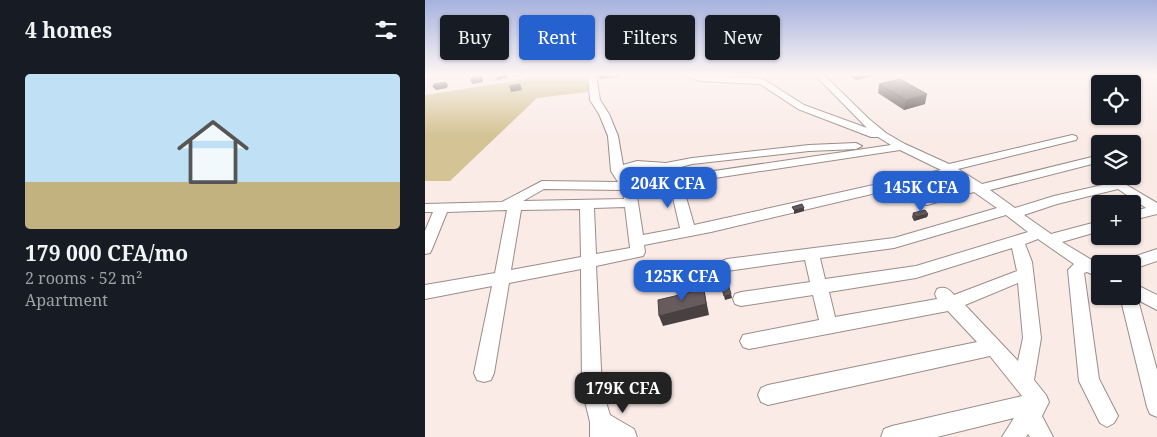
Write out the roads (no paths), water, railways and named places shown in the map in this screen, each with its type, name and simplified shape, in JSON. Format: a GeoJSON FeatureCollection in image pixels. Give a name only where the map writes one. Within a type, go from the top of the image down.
{"type":"FeatureCollection","features":[{"type":"Feature","properties":{"kind":"street"},"geometry":{"type":"LineString","coordinates":[[425,292],[502,276],[639,252],[629,187],[618,174],[613,136],[604,114],[595,100],[595,95]]}},
{"type":"Feature","properties":{"kind":"street"},"geometry":{"type":"LineString","coordinates":[[784,95],[801,106],[871,133],[896,148],[945,167]]}},
{"type":"Feature","properties":{"kind":"street"},"geometry":{"type":"LineString","coordinates":[[839,95],[883,136],[907,150],[945,167],[1091,268]]}},
{"type":"Feature","properties":{"kind":"street"},"geometry":{"type":"LineString","coordinates":[[637,241],[1072,138]]}},
{"type":"Feature","properties":{"kind":"street"},"geometry":{"type":"LineString","coordinates":[[617,171],[637,165],[666,167],[692,162],[809,148],[879,145],[896,148]]}},
{"type":"Feature","properties":{"kind":"street"},"geometry":{"type":"LineString","coordinates":[[510,206],[542,185],[629,187],[896,148]]}},
{"type":"Feature","properties":{"kind":"street"},"geometry":{"type":"LineString","coordinates":[[927,201],[1091,160]]}},
{"type":"Feature","properties":{"kind":"street"},"geometry":{"type":"LineString","coordinates":[[675,180],[688,230]]}},
{"type":"Feature","properties":{"kind":"street"},"geometry":{"type":"LineString","coordinates":[[727,264],[894,242],[1054,200],[1120,185],[1157,209]]}},
{"type":"Feature","properties":{"kind":"street"},"geometry":{"type":"LineString","coordinates":[[425,208],[631,203]]}},
{"type":"Feature","properties":{"kind":"street"},"geometry":{"type":"LineString","coordinates":[[587,204],[592,389],[601,429],[626,437]]}},
{"type":"Feature","properties":{"kind":"street"},"geometry":{"type":"LineString","coordinates":[[484,373],[502,276],[510,206]]}},
{"type":"Feature","properties":{"kind":"street"},"geometry":{"type":"LineString","coordinates":[[425,248],[428,234],[442,208]]}},
{"type":"Feature","properties":{"kind":"street"},"geometry":{"type":"LineString","coordinates":[[1141,214],[1157,209]]}},
{"type":"Feature","properties":{"kind":"street"},"geometry":{"type":"LineString","coordinates":[[741,299],[916,272],[1017,241],[1091,228]]}},
{"type":"Feature","properties":{"kind":"street"},"geometry":{"type":"LineString","coordinates":[[1017,241],[1024,262],[1032,338],[1024,382]]}},
{"type":"Feature","properties":{"kind":"street"},"geometry":{"type":"LineString","coordinates":[[811,254],[829,326]]}},
{"type":"Feature","properties":{"kind":"street"},"geometry":{"type":"LineString","coordinates":[[1141,260],[1157,255]]}},
{"type":"Feature","properties":{"kind":"street"},"geometry":{"type":"LineString","coordinates":[[1091,271],[1076,270],[1089,381],[1107,416]]}},
{"type":"Feature","properties":{"kind":"street"},"geometry":{"type":"LineString","coordinates":[[749,341],[829,326],[948,298],[1025,274]]}},
{"type":"Feature","properties":{"kind":"street"},"geometry":{"type":"LineString","coordinates":[[1141,295],[1157,304]]}},
{"type":"Feature","properties":{"kind":"street"},"geometry":{"type":"LineString","coordinates":[[948,298],[1024,382],[1042,437]]}},
{"type":"Feature","properties":{"kind":"street"},"geometry":{"type":"LineString","coordinates":[[1130,305],[1157,408]]}},
{"type":"Feature","properties":{"kind":"street"},"geometry":{"type":"LineString","coordinates":[[768,395],[994,347]]}},
{"type":"Feature","properties":{"kind":"street"},"geometry":{"type":"LineString","coordinates":[[892,437],[1034,408]]}},
{"type":"Feature","properties":{"kind":"street"},"geometry":{"type":"LineString","coordinates":[[1013,437],[1034,408]]}}]}
